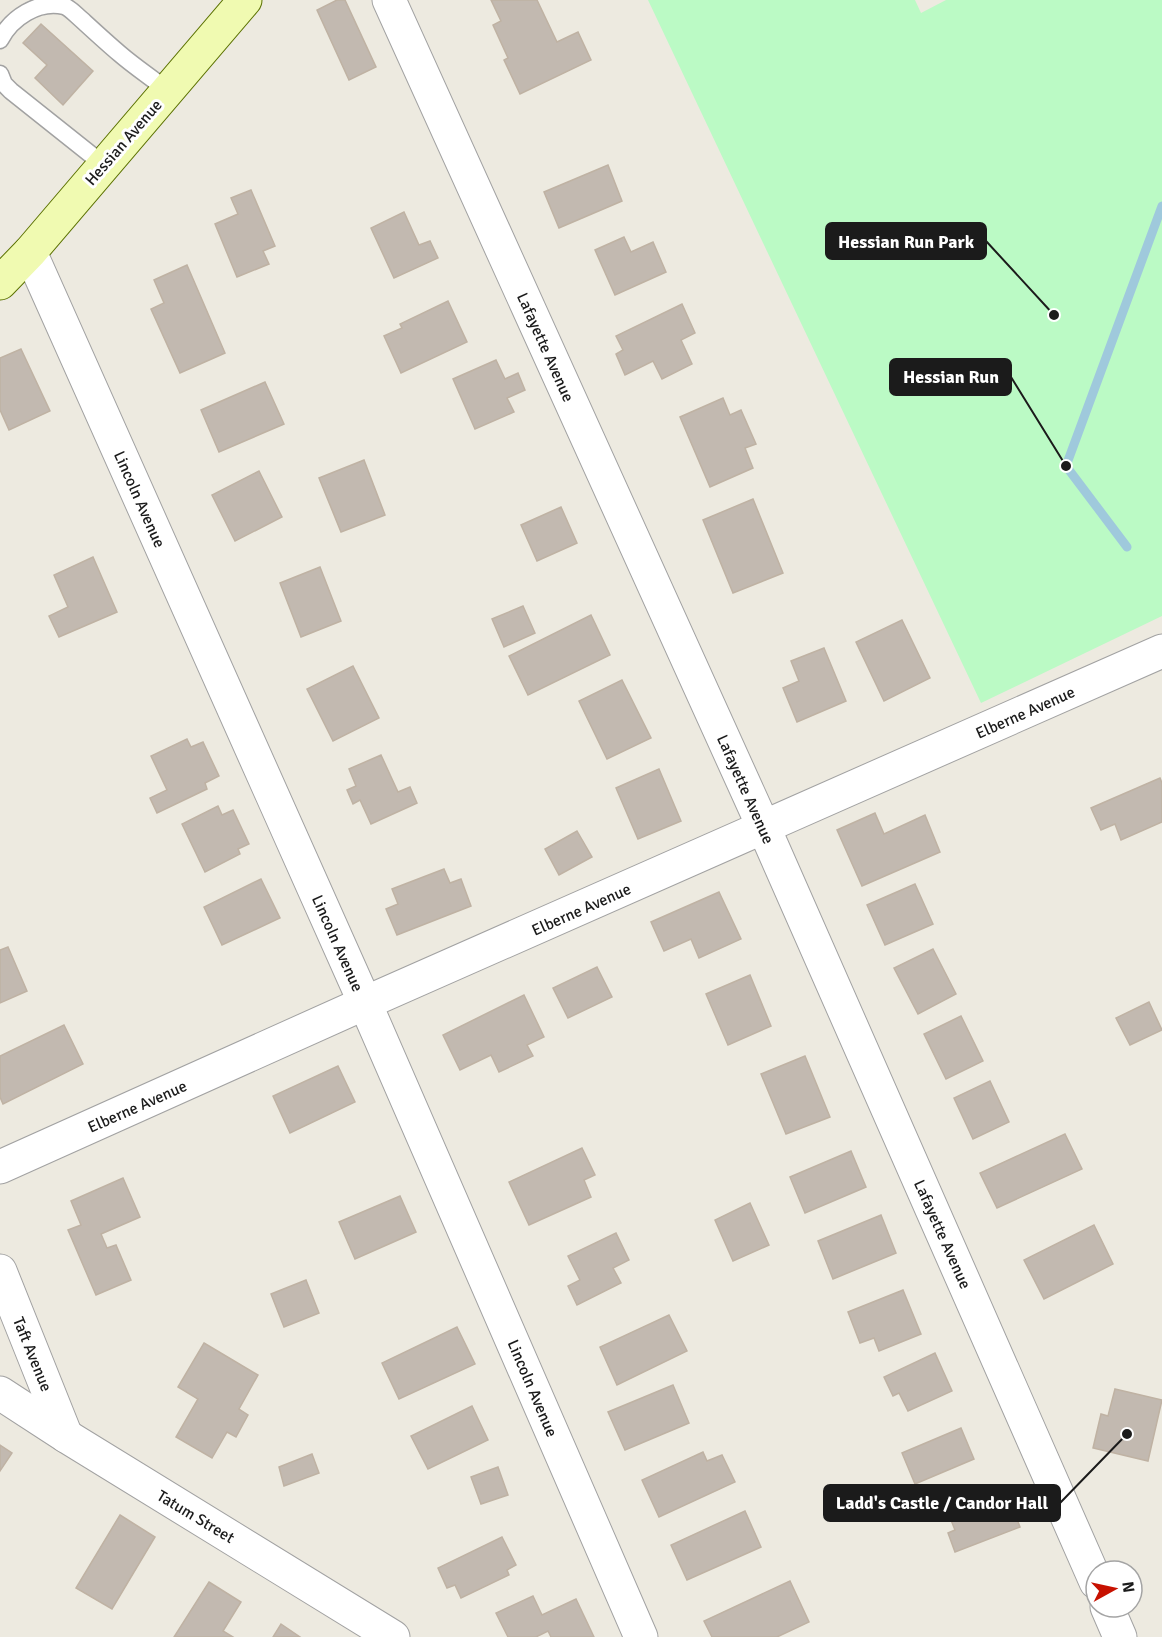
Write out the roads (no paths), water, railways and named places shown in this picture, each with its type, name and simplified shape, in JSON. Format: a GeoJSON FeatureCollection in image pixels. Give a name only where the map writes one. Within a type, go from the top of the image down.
{"type":"FeatureCollection","features":[{"type":"Feature","properties":{"kind":"main road","name":"Hessian Avenue"},"geometry":{"type":"LineString","coordinates":[[0,284],[30,252],[245,0]]}},
{"type":"Feature","properties":{"kind":"street","name":"Lafayette Avenue"},"geometry":{"type":"LineString","coordinates":[[389,0],[764,828],[1086,1559]]}},
{"type":"Feature","properties":{"kind":"street","name":"Lincoln Avenue"},"geometry":{"type":"LineString","coordinates":[[30,252],[365,1003],[641,1637]]}},
{"type":"Feature","properties":{"kind":"street","name":"Elberne Avenue"},"geometry":{"type":"LineString","coordinates":[[0,1167],[1162,651]]}},
{"type":"Feature","properties":{"kind":"street","name":"Taft Avenue"},"geometry":{"type":"LineString","coordinates":[[0,1271],[66,1436]]}},
{"type":"Feature","properties":{"kind":"street","name":"Tatum Street"},"geometry":{"type":"LineString","coordinates":[[0,1393],[393,1637]]}},
{"type":"Feature","properties":{"kind":"street"},"geometry":{"type":"LineString","coordinates":[[1112,1619],[1120,1637]]}},
{"type":"Feature","properties":{"kind":"lane"},"geometry":{"type":"LineString","coordinates":[[0,40],[11,23],[21,14],[41,4],[66,6],[123,57],[168,91]]}},
{"type":"Feature","properties":{"kind":"lane"},"geometry":{"type":"LineString","coordinates":[[0,74],[4,84],[11,91],[104,165]]}},
{"type":"Feature","properties":{"kind":"waterway"},"geometry":{"type":"LineString","coordinates":[[1127,547],[1066,466],[1162,206]]}},
{"type":"Feature","properties":{"kind":"place","name":"Hessian Run Park"},"geometry":{"type":"Point","coordinates":[1054,315]}},
{"type":"Feature","properties":{"kind":"place","name":"Hessian Run"},"geometry":{"type":"Point","coordinates":[1066,466]}},
{"type":"Feature","properties":{"kind":"place","name":"Ladd's Castle / Candor Hall"},"geometry":{"type":"Point","coordinates":[1127,1434]}}]}
